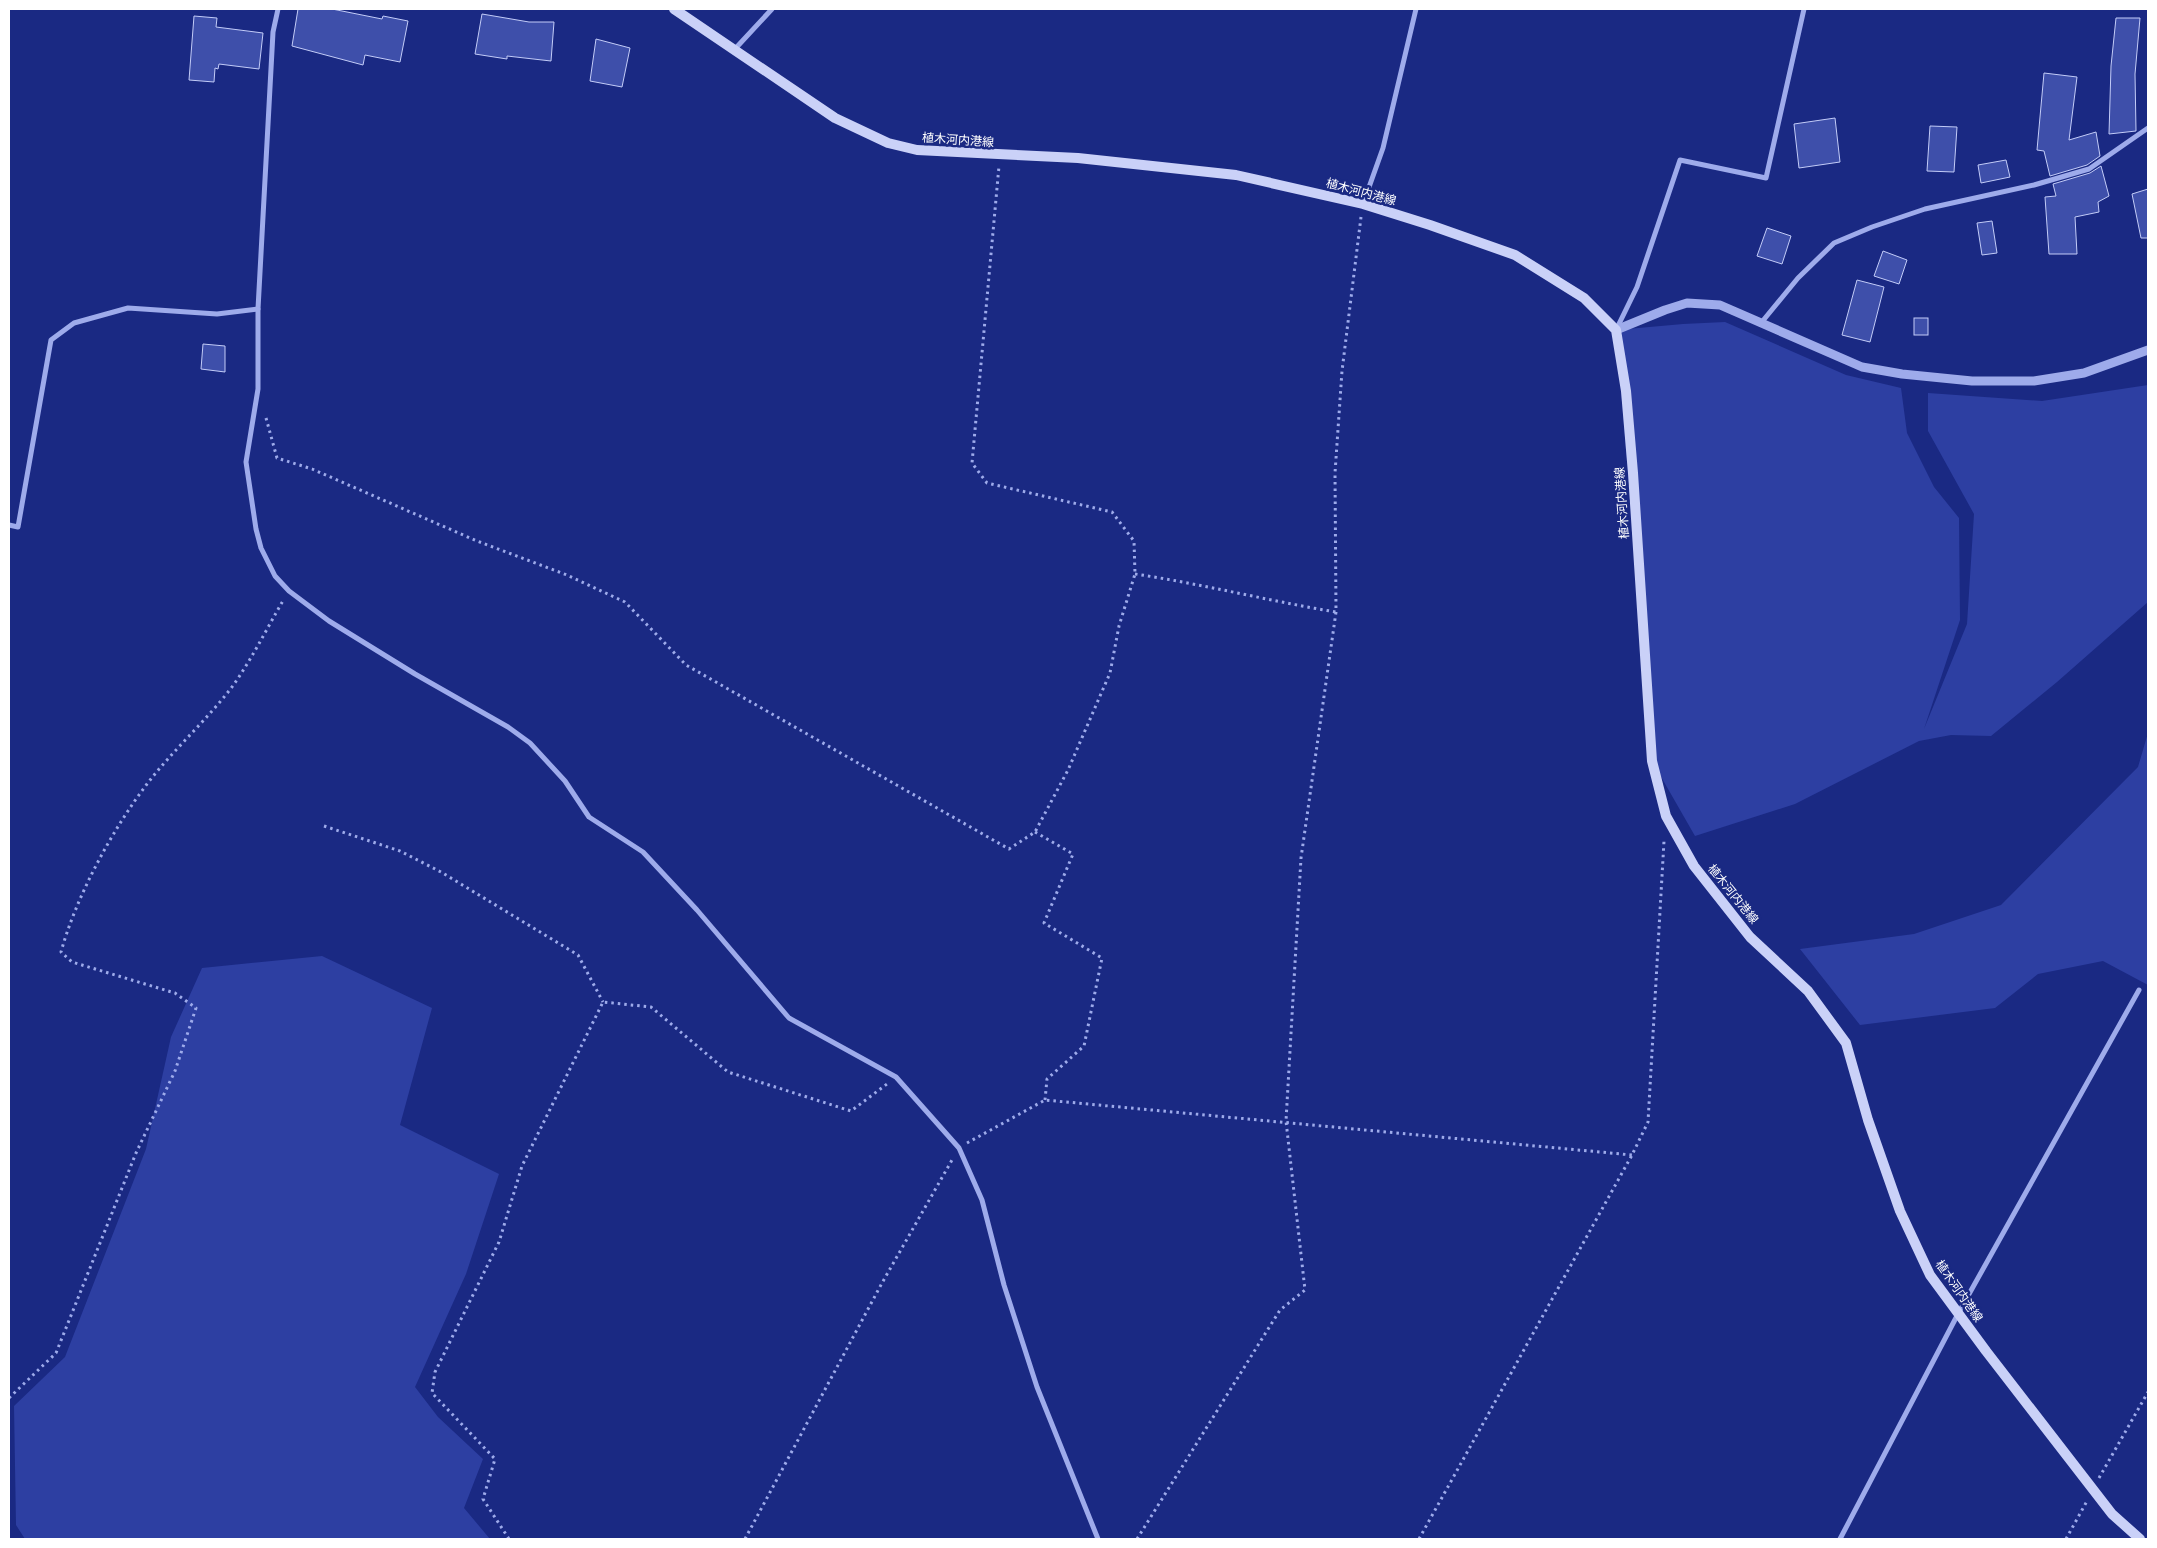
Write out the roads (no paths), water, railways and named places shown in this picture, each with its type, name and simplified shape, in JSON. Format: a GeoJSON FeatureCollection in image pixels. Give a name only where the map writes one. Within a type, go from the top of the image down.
{"type":"FeatureCollection","features":[{"type":"Feature","properties":{"kind":"main road","name":"植木河内港線"},"geometry":{"type":"LineString","coordinates":[[674,9],[835,118],[888,143],[917,150],[1078,158],[1236,175],[1363,204],[1515,255],[1584,298],[1616,330],[1626,391],[1633,464],[1652,761],[1666,816],[1700,874],[1750,937],[1808,991],[1846,1042],[1868,1120],[1900,1211],[1930,1275],[2112,1514],[2140,1539]]}},
{"type":"Feature","properties":{"kind":"street"},"geometry":{"type":"LineString","coordinates":[[278,9],[273,32],[258,309],[258,389],[246,462],[256,529],[261,548],[275,576],[288,591],[329,621],[415,674],[508,727],[530,743],[566,781],[589,817],[643,852],[738,955],[789,1018],[896,1077],[959,1148],[982,1200],[1004,1284],[1037,1387],[1098,1539]]}},
{"type":"Feature","properties":{"kind":"street"},"geometry":{"type":"LineString","coordinates":[[734,51],[772,9]]}},
{"type":"Feature","properties":{"kind":"street"},"geometry":{"type":"LineString","coordinates":[[1363,204],[1383,148],[1416,9]]}},
{"type":"Feature","properties":{"kind":"street"},"geometry":{"type":"LineString","coordinates":[[1616,330],[1637,287],[1680,160],[1766,178],[1804,9]]}},
{"type":"Feature","properties":{"kind":"street"},"geometry":{"type":"LineString","coordinates":[[1761,323],[1798,278],[1834,243],[1872,227],[1925,209],[2034,185],[2089,168],[2148,128]]}},
{"type":"Feature","properties":{"kind":"street"},"geometry":{"type":"LineString","coordinates":[[1616,330],[1687,303],[1720,305],[1862,367],[1902,374],[1972,381],[2034,381],[2084,373],[2148,350]]}},
{"type":"Feature","properties":{"kind":"street"},"geometry":{"type":"LineString","coordinates":[[9,525],[18,527],[51,340],[74,323],[128,308],[217,314],[258,309]]}},
{"type":"Feature","properties":{"kind":"street"},"geometry":{"type":"LineString","coordinates":[[1840,1539],[1959,1312],[2138,990]]}}]}
